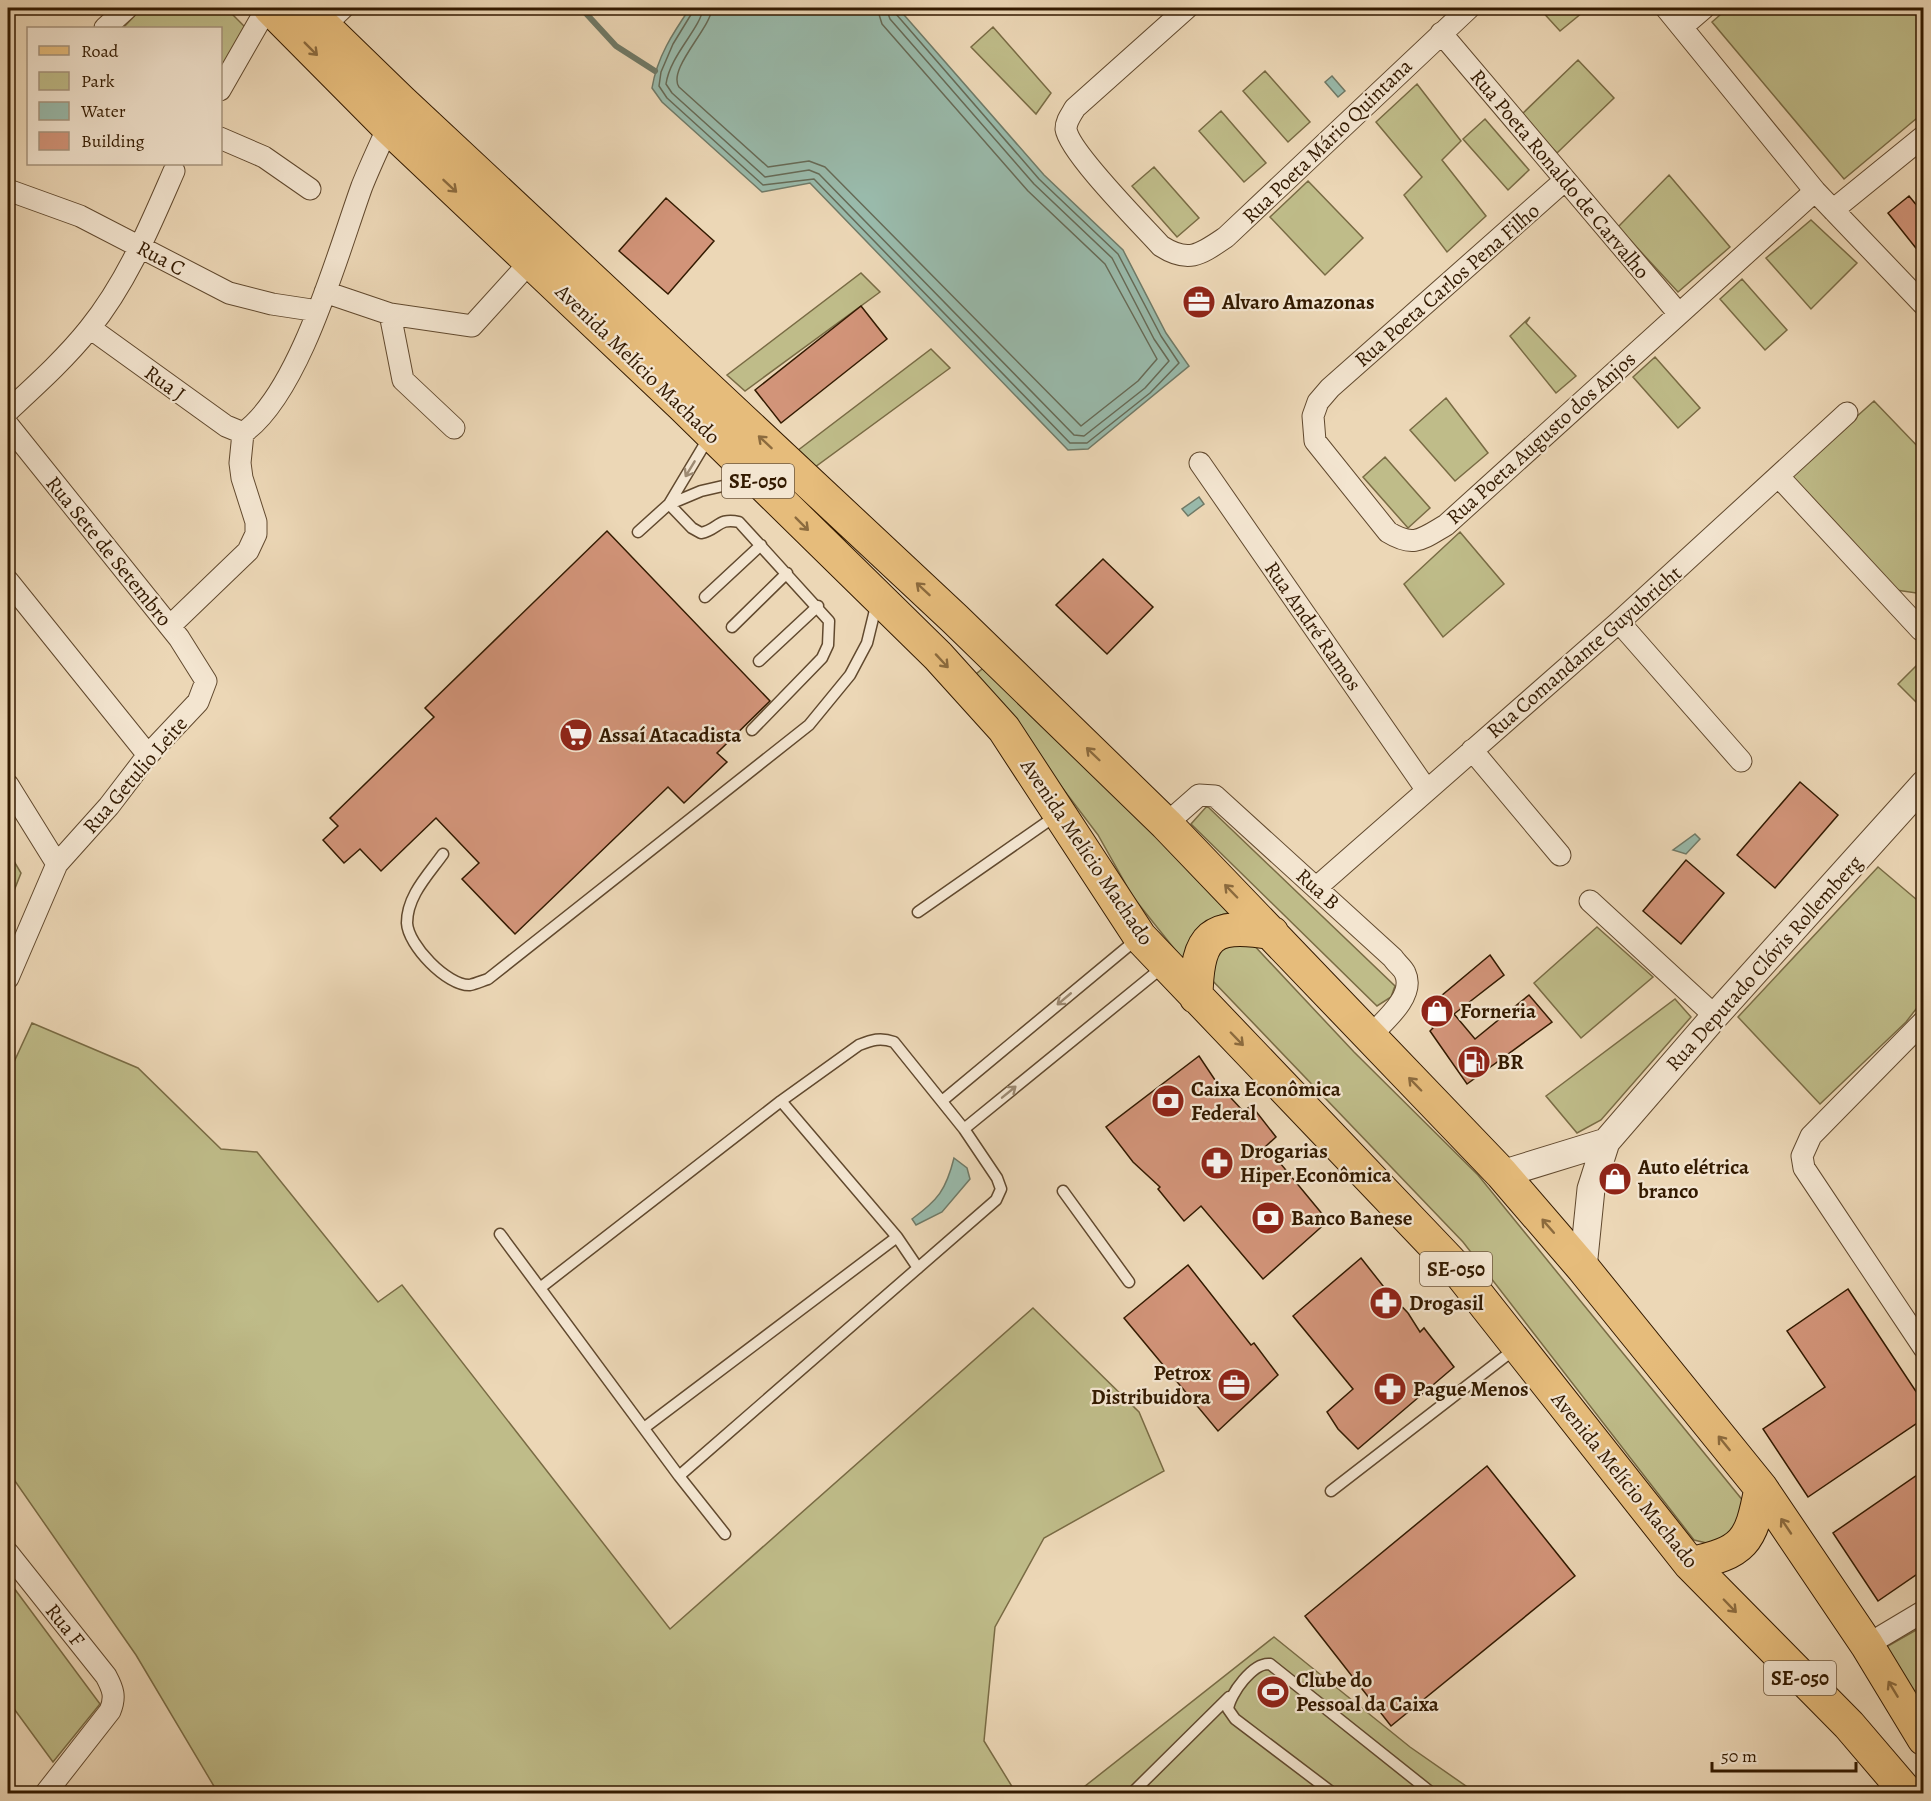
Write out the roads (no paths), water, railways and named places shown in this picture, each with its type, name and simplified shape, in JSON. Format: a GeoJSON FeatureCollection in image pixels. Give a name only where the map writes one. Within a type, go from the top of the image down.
{"type":"FeatureCollection","features":[{"type":"Feature","properties":{"kind":"main road","name":"Avenida Melício Machado"},"geometry":{"type":"LineString","coordinates":[[268,8],[388,127],[711,434],[938,656],[1004,729],[1140,936],[1456,1269],[1690,1564],[1849,1725],[1908,1794]]}},
{"type":"Feature","properties":{"kind":"main road","name":"Avenida Melício Machado"},"geometry":{"type":"LineString","coordinates":[[324,14],[401,101],[955,619],[1166,824],[1502,1174],[1583,1268],[1761,1488],[1867,1645],[1923,1739]]}},
{"type":"Feature","properties":{"kind":"main road"},"geometry":{"type":"LineString","coordinates":[[1196,997],[1196,967],[1204,946],[1214,935],[1229,928],[1272,933]]}},
{"type":"Feature","properties":{"kind":"main road"},"geometry":{"type":"LineString","coordinates":[[1690,1564],[1722,1556],[1743,1544],[1755,1520],[1761,1488]]}},
{"type":"Feature","properties":{"kind":"street"},"geometry":{"type":"LineString","coordinates":[[106,27],[127,8]]}},
{"type":"Feature","properties":{"kind":"street"},"geometry":{"type":"LineString","coordinates":[[222,87],[268,8]]}},
{"type":"Feature","properties":{"kind":"street","name":"Rua Poeta Mário Quintana"},"geometry":{"type":"LineString","coordinates":[[1187,8],[1075,108],[1067,122],[1066,130],[1084,159],[1161,246],[1175,255],[1188,257],[1207,250],[1226,237],[1469,8]]}},
{"type":"Feature","properties":{"kind":"street"},"geometry":{"type":"LineString","coordinates":[[1666,8],[1815,191],[1923,305]]}},
{"type":"Feature","properties":{"kind":"street"},"geometry":{"type":"LineString","coordinates":[[1682,27],[1704,8]]}},
{"type":"Feature","properties":{"kind":"street","name":"Rua Poeta Ronaldo de Carvalho"},"geometry":{"type":"LineString","coordinates":[[1441,33],[1564,182],[1679,314]]}},
{"type":"Feature","properties":{"kind":"street"},"geometry":{"type":"LineString","coordinates":[[170,626],[248,551],[256,534],[256,522],[242,478],[240,463],[243,433],[254,426],[289,375],[322,302],[363,184],[388,127]]}},
{"type":"Feature","properties":{"kind":"street"},"geometry":{"type":"LineString","coordinates":[[1833,210],[1923,136]]}},
{"type":"Feature","properties":{"kind":"street"},"geometry":{"type":"LineString","coordinates":[[222,139],[264,157],[310,189]]}},
{"type":"Feature","properties":{"kind":"street"},"geometry":{"type":"LineString","coordinates":[[8,411],[49,373],[90,328],[141,248],[170,166]]}},
{"type":"Feature","properties":{"kind":"street","name":"Rua Poeta Carlos Pena Filho"},"geometry":{"type":"LineString","coordinates":[[1330,388],[1564,182]]}},
{"type":"Feature","properties":{"kind":"street","name":"Rua C"},"geometry":{"type":"LineString","coordinates":[[8,190],[81,216],[229,293],[272,304],[322,302],[472,326],[530,262]]}},
{"type":"Feature","properties":{"kind":"street","name":"Rua Poeta Augusto dos Anjos"},"geometry":{"type":"LineString","coordinates":[[1330,388],[1318,402],[1313,416],[1316,441],[1388,532],[1410,542],[1423,538],[1446,525],[1815,191]]}},
{"type":"Feature","properties":{"kind":"street"},"geometry":{"type":"LineString","coordinates":[[390,314],[403,380],[454,428]]}},
{"type":"Feature","properties":{"kind":"street","name":"Rua J"},"geometry":{"type":"LineString","coordinates":[[90,328],[226,426],[243,433]]}},
{"type":"Feature","properties":{"kind":"street","name":"Rua Comandante Guyubricht"},"geometry":{"type":"LineString","coordinates":[[1317,887],[1619,622],[1847,413]]}},
{"type":"Feature","properties":{"kind":"street","name":"Rua Sete de Setembro"},"geometry":{"type":"LineString","coordinates":[[8,425],[170,626],[206,681]]}},
{"type":"Feature","properties":{"kind":"street","name":"Rua André Ramos"},"geometry":{"type":"LineString","coordinates":[[1200,464],[1426,789]]}},
{"type":"Feature","properties":{"kind":"street"},"geometry":{"type":"LineString","coordinates":[[1779,477],[1921,630]]}},
{"type":"Feature","properties":{"kind":"street"},"geometry":{"type":"LineString","coordinates":[[8,581],[148,755]]}},
{"type":"Feature","properties":{"kind":"street"},"geometry":{"type":"LineString","coordinates":[[1619,622],[1740,761]]}},
{"type":"Feature","properties":{"kind":"street","name":"Rua Getulio Leite"},"geometry":{"type":"LineString","coordinates":[[57,864],[109,806],[148,755],[198,702],[206,681]]}},
{"type":"Feature","properties":{"kind":"street"},"geometry":{"type":"LineString","coordinates":[[1472,750],[1560,855]]}},
{"type":"Feature","properties":{"kind":"street","name":"Rua Deputado Clóvis Rollemberg"},"geometry":{"type":"LineString","coordinates":[[1583,1268],[1591,1189],[1606,1142],[1715,1016],[1923,784]]}},
{"type":"Feature","properties":{"kind":"street"},"geometry":{"type":"LineString","coordinates":[[8,785],[57,864],[8,978]]}},
{"type":"Feature","properties":{"kind":"street","name":"Rua B"},"geometry":{"type":"LineString","coordinates":[[1166,824],[1199,795],[1215,796],[1317,887],[1405,973],[1408,986],[1403,998],[1369,1037]]}},
{"type":"Feature","properties":{"kind":"street"},"geometry":{"type":"LineString","coordinates":[[1590,901],[1715,1016]]}},
{"type":"Feature","properties":{"kind":"street"},"geometry":{"type":"LineString","coordinates":[[1923,1021],[1811,1136],[1802,1156],[1804,1168],[1923,1348]]}},
{"type":"Feature","properties":{"kind":"street"},"geometry":{"type":"LineString","coordinates":[[1502,1174],[1606,1142]]}},
{"type":"Feature","properties":{"kind":"street","name":"Rua F"},"geometry":{"type":"LineString","coordinates":[[8,1554],[106,1676],[113,1689],[114,1700],[110,1711],[45,1794]]}},
{"type":"Feature","properties":{"kind":"street"},"geometry":{"type":"LineString","coordinates":[[1867,1645],[1923,1611]]}},
{"type":"Feature","properties":{"kind":"lane"},"geometry":{"type":"LineString","coordinates":[[638,532],[669,504],[711,434]]}},
{"type":"Feature","properties":{"kind":"lane"},"geometry":{"type":"LineString","coordinates":[[669,504],[729,483],[757,479]]}},
{"type":"Feature","properties":{"kind":"lane"},"geometry":{"type":"LineString","coordinates":[[669,504],[698,531],[707,532],[720,522],[730,520],[739,522],[826,614],[830,632],[828,645],[822,658],[752,730]]}},
{"type":"Feature","properties":{"kind":"lane"},"geometry":{"type":"LineString","coordinates":[[705,597],[761,545]]}},
{"type":"Feature","properties":{"kind":"lane"},"geometry":{"type":"LineString","coordinates":[[732,627],[787,573]]}},
{"type":"Feature","properties":{"kind":"lane"},"geometry":{"type":"LineString","coordinates":[[443,854],[412,898],[407,924],[417,948],[445,976],[468,985],[488,979],[809,725],[854,667],[867,643],[878,598]]}},
{"type":"Feature","properties":{"kind":"lane"},"geometry":{"type":"LineString","coordinates":[[759,661],[818,606]]}},
{"type":"Feature","properties":{"kind":"lane"},"geometry":{"type":"LineString","coordinates":[[918,912],[1060,813]]}},
{"type":"Feature","properties":{"kind":"lane"},"geometry":{"type":"LineString","coordinates":[[942,1101],[1140,936]]}},
{"type":"Feature","properties":{"kind":"lane"},"geometry":{"type":"LineString","coordinates":[[964,1129],[1166,965]]}},
{"type":"Feature","properties":{"kind":"lane"},"geometry":{"type":"LineString","coordinates":[[540,1288],[781,1101],[859,1045],[883,1039],[894,1042],[964,1129],[997,1178],[1001,1189],[996,1200],[679,1476]]}},
{"type":"Feature","properties":{"kind":"lane"},"geometry":{"type":"LineString","coordinates":[[781,1101],[897,1237],[918,1268]]}},
{"type":"Feature","properties":{"kind":"lane"},"geometry":{"type":"LineString","coordinates":[[1063,1191],[1130,1282]]}},
{"type":"Feature","properties":{"kind":"lane"},"geometry":{"type":"LineString","coordinates":[[500,1234],[679,1476],[725,1534]]}},
{"type":"Feature","properties":{"kind":"lane"},"geometry":{"type":"LineString","coordinates":[[644,1428],[897,1237]]}},
{"type":"Feature","properties":{"kind":"lane"},"geometry":{"type":"LineString","coordinates":[[1331,1491],[1518,1346]]}},
{"type":"Feature","properties":{"kind":"lane"},"geometry":{"type":"LineString","coordinates":[[1131,1794],[1257,1668],[1265,1663],[1270,1664],[1432,1794]]}},
{"type":"Feature","properties":{"kind":"lane"},"geometry":{"type":"LineString","coordinates":[[1230,1697],[1228,1709],[1235,1719],[1334,1794]]}},
{"type":"Feature","properties":{"kind":"water"},"geometry":{"type":"Polygon","coordinates":[[[690,8],[898,8],[1044,175],[1123,250],[1166,333],[1189,366],[1088,449],[1068,450],[810,183],[762,192],[662,102],[652,88],[654,77],[666,46],[690,8]]]}},
{"type":"Feature","properties":{"kind":"water"},"geometry":{"type":"Polygon","coordinates":[[[1332,76],[1345,91],[1338,97],[1325,82],[1332,76]]]}},
{"type":"Feature","properties":{"kind":"water"},"geometry":{"type":"Polygon","coordinates":[[[1199,497],[1204,504],[1188,516],[1182,509],[1199,497]]]}},
{"type":"Feature","properties":{"kind":"water"},"geometry":{"type":"Polygon","coordinates":[[[1695,834],[1700,839],[1686,854],[1673,850],[1695,834]]]}},
{"type":"Feature","properties":{"kind":"water"},"geometry":{"type":"Polygon","coordinates":[[[954,1158],[967,1168],[970,1179],[942,1212],[916,1225],[912,1219],[940,1193],[948,1178],[954,1158]]]}},
{"type":"Feature","properties":{"kind":"waterway"},"geometry":{"type":"LineString","coordinates":[[581,8],[616,46],[655,71]]}},
{"type":"Feature","properties":{"kind":"place","name":"Alvaro Amazonas"},"geometry":{"type":"Point","coordinates":[1199,302]}},
{"type":"Feature","properties":{"kind":"place","name":"Assaí Atacadista"},"geometry":{"type":"Point","coordinates":[576,735]}},
{"type":"Feature","properties":{"kind":"place","name":"Forneria"},"geometry":{"type":"Point","coordinates":[1437,1011]}},
{"type":"Feature","properties":{"kind":"place","name":"BR"},"geometry":{"type":"Point","coordinates":[1474,1062]}},
{"type":"Feature","properties":{"kind":"place","name":"Caixa Econômica Federal"},"geometry":{"type":"Point","coordinates":[1168,1101]}},
{"type":"Feature","properties":{"kind":"place","name":"Drogarias Hiper Econômica"},"geometry":{"type":"Point","coordinates":[1217,1163]}},
{"type":"Feature","properties":{"kind":"place","name":"Auto elétrica branco"},"geometry":{"type":"Point","coordinates":[1615,1179]}},
{"type":"Feature","properties":{"kind":"place","name":"Banco Banese"},"geometry":{"type":"Point","coordinates":[1268,1218]}},
{"type":"Feature","properties":{"kind":"place","name":"Drogasil"},"geometry":{"type":"Point","coordinates":[1386,1303]}},
{"type":"Feature","properties":{"kind":"place","name":"Petrox Distribuidora"},"geometry":{"type":"Point","coordinates":[1234,1385]}},
{"type":"Feature","properties":{"kind":"place","name":"Pague Menos"},"geometry":{"type":"Point","coordinates":[1390,1389]}},
{"type":"Feature","properties":{"kind":"place","name":"Clube do Pessoal da Caixa"},"geometry":{"type":"Point","coordinates":[1273,1692]}}]}
